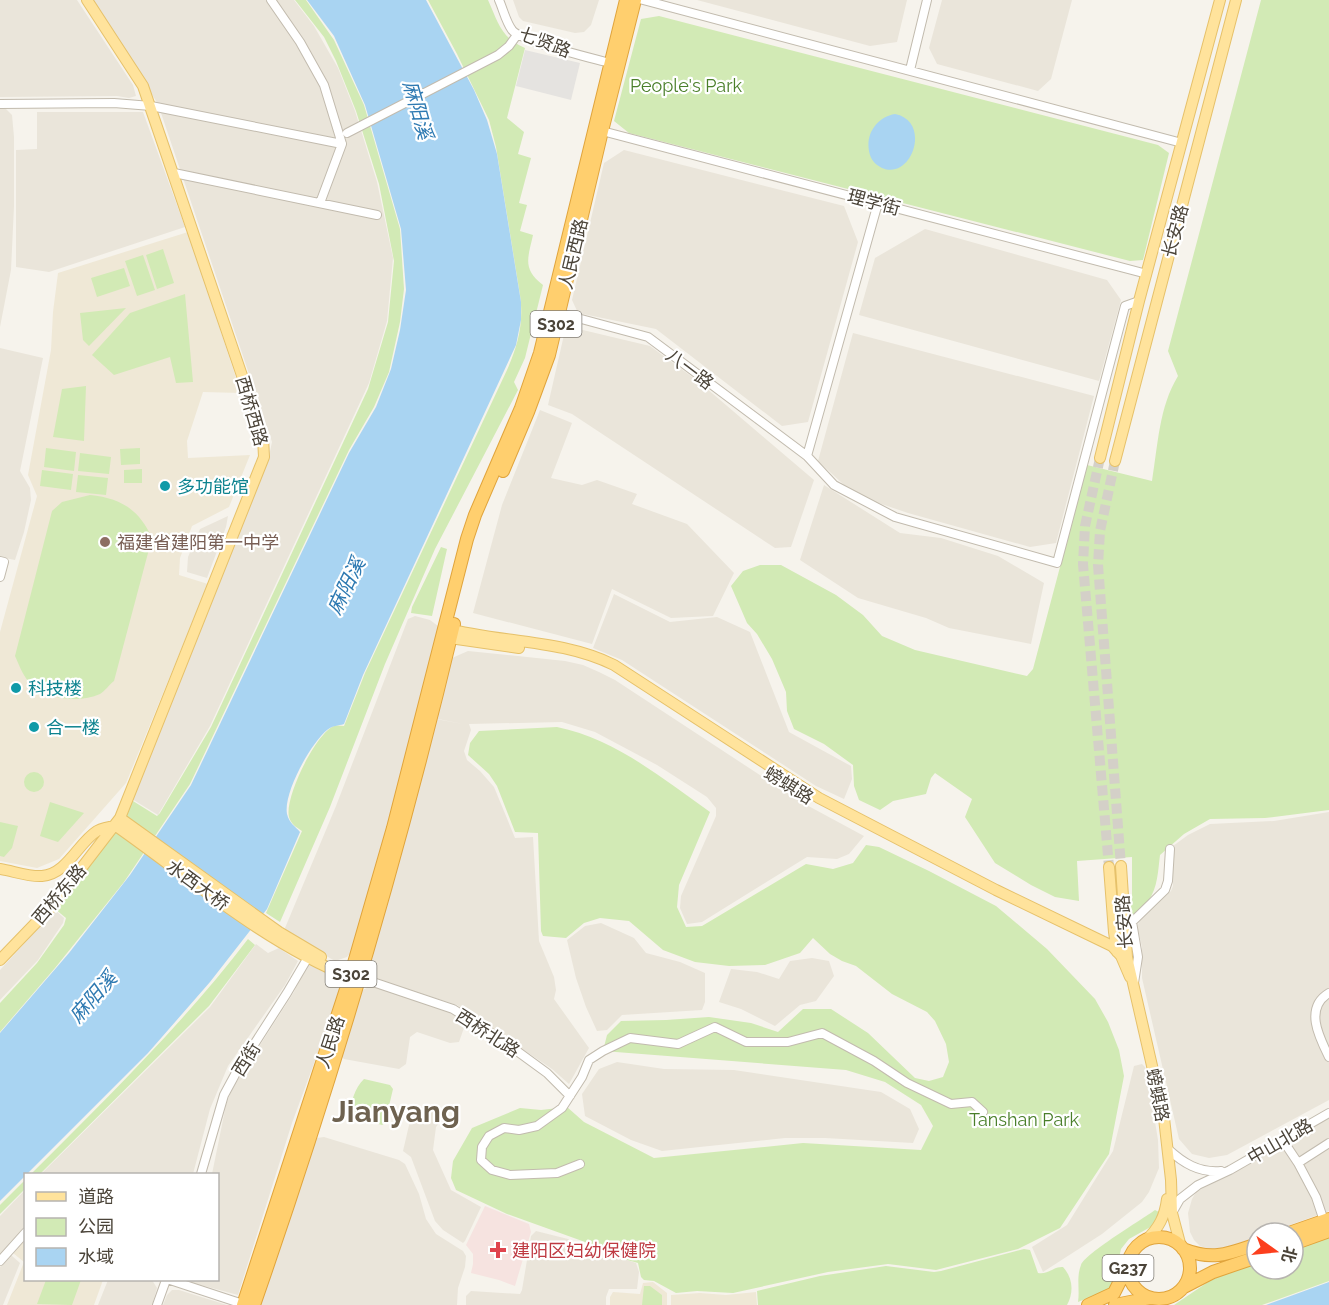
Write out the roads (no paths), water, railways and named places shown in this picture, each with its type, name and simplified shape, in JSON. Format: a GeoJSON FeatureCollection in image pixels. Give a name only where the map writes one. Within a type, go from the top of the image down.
{"type":"FeatureCollection","features":[{"type":"Feature","properties":{"kind":"highway","name":"人民西路"},"geometry":{"type":"LineString","coordinates":[[448,633],[475,515],[521,408],[540,353],[626,0]]}},
{"type":"Feature","properties":{"kind":"highway","name":"人民西路"},"geometry":{"type":"LineString","coordinates":[[448,633],[474,541],[490,498],[528,412],[549,355],[635,0]]}},
{"type":"Feature","properties":{"kind":"highway","name":"人民路"},"geometry":{"type":"LineString","coordinates":[[247,1305],[286,1212],[354,976],[402,831],[448,633]]}},
{"type":"Feature","properties":{"kind":"highway"},"geometry":{"type":"LineString","coordinates":[[1305,1229],[1327,1224]]}},
{"type":"Feature","properties":{"kind":"highway"},"geometry":{"type":"LineString","coordinates":[[1305,1237],[1327,1224]]}},
{"type":"Feature","properties":{"kind":"highway","name":"G237"},"geometry":{"type":"LineString","coordinates":[[1088,1305],[1114,1293],[1134,1250],[1146,1240],[1168,1239],[1182,1248],[1208,1257],[1218,1257],[1245,1248]]}},
{"type":"Feature","properties":{"kind":"highway"},"geometry":{"type":"LineString","coordinates":[[1182,1248],[1188,1258],[1190,1268],[1183,1287]]}},
{"type":"Feature","properties":{"kind":"highway","name":"G237"},"geometry":{"type":"LineString","coordinates":[[1115,1305],[1150,1298],[1168,1298],[1183,1287],[1214,1272],[1245,1261]]}},
{"type":"Feature","properties":{"kind":"highway","name":"G237"},"geometry":{"type":"LineString","coordinates":[[1128,1263],[1131,1281],[1142,1295],[1150,1298]]}},
{"type":"Feature","properties":{"kind":"main road","name":"西桥西路"},"geometry":{"type":"LineString","coordinates":[[87,0],[143,86],[151,106],[263,437],[265,449],[261,468],[122,824]]}},
{"type":"Feature","properties":{"kind":"main road","name":"长安路"},"geometry":{"type":"LineString","coordinates":[[1100,458],[1139,301],[1220,0]]}},
{"type":"Feature","properties":{"kind":"main road","name":"长安路"},"geometry":{"type":"LineString","coordinates":[[1115,461],[1236,0]]}},
{"type":"Feature","properties":{"kind":"main road","name":"螃蜞路"},"geometry":{"type":"LineString","coordinates":[[448,633],[484,645],[552,652],[587,660],[612,671],[830,811],[876,836],[1101,939],[1128,978],[1154,1072],[1168,1149],[1169,1180]]}},
{"type":"Feature","properties":{"kind":"main road"},"geometry":{"type":"LineString","coordinates":[[0,869],[35,875],[48,874],[60,868],[93,834],[122,824]]}},
{"type":"Feature","properties":{"kind":"main road","name":"水西大桥"},"geometry":{"type":"LineString","coordinates":[[122,824],[276,935],[309,956],[354,976]]}},
{"type":"Feature","properties":{"kind":"main road","name":"西桥东路"},"geometry":{"type":"LineString","coordinates":[[0,960],[52,905],[122,824]]}},
{"type":"Feature","properties":{"kind":"main road","name":"长安路"},"geometry":{"type":"LineString","coordinates":[[1115,866],[1118,919],[1128,978]]}},
{"type":"Feature","properties":{"kind":"main road"},"geometry":{"type":"LineString","coordinates":[[1118,919],[1122,928],[1101,939],[1099,935],[1105,933],[1118,919]]}},
{"type":"Feature","properties":{"kind":"main road","name":"长安路"},"geometry":{"type":"LineString","coordinates":[[1101,939],[1117,950],[1128,978]]}},
{"type":"Feature","properties":{"kind":"main road"},"geometry":{"type":"LineString","coordinates":[[1128,978],[1155,1092],[1164,1142],[1172,1213],[1182,1248]]}},
{"type":"Feature","properties":{"kind":"main road"},"geometry":{"type":"LineString","coordinates":[[1146,1240],[1156,1231],[1163,1218],[1169,1180]]}},
{"type":"Feature","properties":{"kind":"street"},"geometry":{"type":"LineString","coordinates":[[271,0],[300,42],[324,85],[342,144],[320,204]]}},
{"type":"Feature","properties":{"kind":"street","name":"七贤路"},"geometry":{"type":"LineString","coordinates":[[499,0],[510,27],[518,35],[561,50],[610,63]]}},
{"type":"Feature","properties":{"kind":"street"},"geometry":{"type":"LineString","coordinates":[[643,0],[1182,143]]}},
{"type":"Feature","properties":{"kind":"street"},"geometry":{"type":"LineString","coordinates":[[910,70],[927,0]]}},
{"type":"Feature","properties":{"kind":"street"},"geometry":{"type":"LineString","coordinates":[[347,133],[498,56],[518,35]]}},
{"type":"Feature","properties":{"kind":"street"},"geometry":{"type":"LineString","coordinates":[[0,104],[114,103],[151,106],[342,144]]}},
{"type":"Feature","properties":{"kind":"street","name":"理学街"},"geometry":{"type":"LineString","coordinates":[[602,131],[1147,274]]}},
{"type":"Feature","properties":{"kind":"street"},"geometry":{"type":"LineString","coordinates":[[174,173],[376,215]]}},
{"type":"Feature","properties":{"kind":"street"},"geometry":{"type":"LineString","coordinates":[[807,456],[878,203]]}},
{"type":"Feature","properties":{"kind":"street","name":"八一路"},"geometry":{"type":"LineString","coordinates":[[559,313],[648,338],[807,456],[834,485],[895,517],[1057,563],[1125,306],[1139,301]]}},
{"type":"Feature","properties":{"kind":"street"},"geometry":{"type":"LineString","coordinates":[[0,561],[4,562],[0,576]]}},
{"type":"Feature","properties":{"kind":"street"},"geometry":{"type":"LineString","coordinates":[[1128,978],[1136,974],[1138,957],[1132,922],[1168,885],[1170,849]]}},
{"type":"Feature","properties":{"kind":"street","name":"西街"},"geometry":{"type":"LineString","coordinates":[[201,1173],[224,1095],[309,956]]}},
{"type":"Feature","properties":{"kind":"street","name":"西桥北路"},"geometry":{"type":"LineString","coordinates":[[354,976],[453,1009],[499,1038],[547,1073],[570,1096]]}},
{"type":"Feature","properties":{"kind":"street"},"geometry":{"type":"LineString","coordinates":[[1329,993],[1319,1001],[1315,1014],[1316,1029],[1329,1057]]}},
{"type":"Feature","properties":{"kind":"street"},"geometry":{"type":"LineString","coordinates":[[580,1164],[557,1173],[510,1175],[492,1170],[482,1160],[482,1147],[489,1136],[504,1128],[519,1130],[537,1126],[562,1108],[582,1077],[589,1060],[603,1051],[630,1038],[678,1044],[715,1027],[746,1042],[788,1042],[822,1033],[874,1061],[907,1083],[951,1104],[972,1102],[983,1112]]}},
{"type":"Feature","properties":{"kind":"street","name":"中山北路"},"geometry":{"type":"LineString","coordinates":[[1172,1213],[1187,1192],[1329,1113]]}},
{"type":"Feature","properties":{"kind":"street"},"geometry":{"type":"LineString","coordinates":[[1282,1139],[1298,1163],[1327,1224]]}},
{"type":"Feature","properties":{"kind":"street"},"geometry":{"type":"LineString","coordinates":[[1298,1163],[1329,1143]]}},
{"type":"Feature","properties":{"kind":"street"},"geometry":{"type":"LineString","coordinates":[[1168,1149],[1181,1161],[1199,1170],[1230,1170]]}},
{"type":"Feature","properties":{"kind":"street"},"geometry":{"type":"LineString","coordinates":[[0,1261],[24,1234]]}},
{"type":"Feature","properties":{"kind":"street"},"geometry":{"type":"LineString","coordinates":[[158,1305],[168,1281]]}},
{"type":"Feature","properties":{"kind":"street"},"geometry":{"type":"LineString","coordinates":[[171,1281],[247,1305]]}},
{"type":"Feature","properties":{"kind":"water","name":"麻阳溪"},"geometry":{"type":"Polygon","coordinates":[[[307,0],[426,0],[474,90],[487,120],[497,154],[521,302],[521,320],[516,345],[363,675],[344,724],[331,727],[321,736],[306,757],[294,782],[289,794],[287,814],[300,832],[267,909],[210,982],[148,1053],[28,1173],[24,1173],[24,1177],[0,1201],[0,1033],[69,953],[130,875],[191,785],[349,453],[376,407],[391,369],[406,290],[401,229],[365,105],[334,36],[307,0]]]}},
{"type":"Feature","properties":{"kind":"water"},"geometry":{"type":"Polygon","coordinates":[[[895,114],[906,119],[913,127],[915,138],[914,148],[909,158],[902,166],[893,170],[882,168],[873,161],[869,141],[870,134],[877,123],[895,114]]]}},
{"type":"Feature","properties":{"kind":"water"},"geometry":{"type":"Polygon","coordinates":[[[1329,1282],[1329,1305],[1266,1305],[1329,1282]]]}},
{"type":"Feature","properties":{"kind":"tunnel"},"geometry":{"type":"LineString","coordinates":[[1100,458],[1085,526],[1083,564],[1109,867]]}},
{"type":"Feature","properties":{"kind":"tunnel"},"geometry":{"type":"LineString","coordinates":[[1115,461],[1100,531],[1098,565],[1121,866]]}},
{"type":"Feature","properties":{"kind":"place","name":"多功能馆"},"geometry":{"type":"Point","coordinates":[165,486]}},
{"type":"Feature","properties":{"kind":"place","name":"福建省建阳第一中学"},"geometry":{"type":"Point","coordinates":[105,542]}},
{"type":"Feature","properties":{"kind":"place","name":"科技楼"},"geometry":{"type":"Point","coordinates":[16,688]}},
{"type":"Feature","properties":{"kind":"place","name":"合一楼"},"geometry":{"type":"Point","coordinates":[34,727]}},
{"type":"Feature","properties":{"kind":"place","name":"建阳区妇幼保健院"},"geometry":{"type":"Point","coordinates":[498,1250]}},
{"type":"Feature","properties":{"kind":"district","name":"Jianyang"},"geometry":{"type":"Point","coordinates":[396,1111]}},
{"type":"Feature","properties":{"kind":"park label","name":"People's Park"},"geometry":{"type":"Point","coordinates":[686,85]}},
{"type":"Feature","properties":{"kind":"park label","name":"Tanshan Park"},"geometry":{"type":"Point","coordinates":[1024,1119]}}]}
